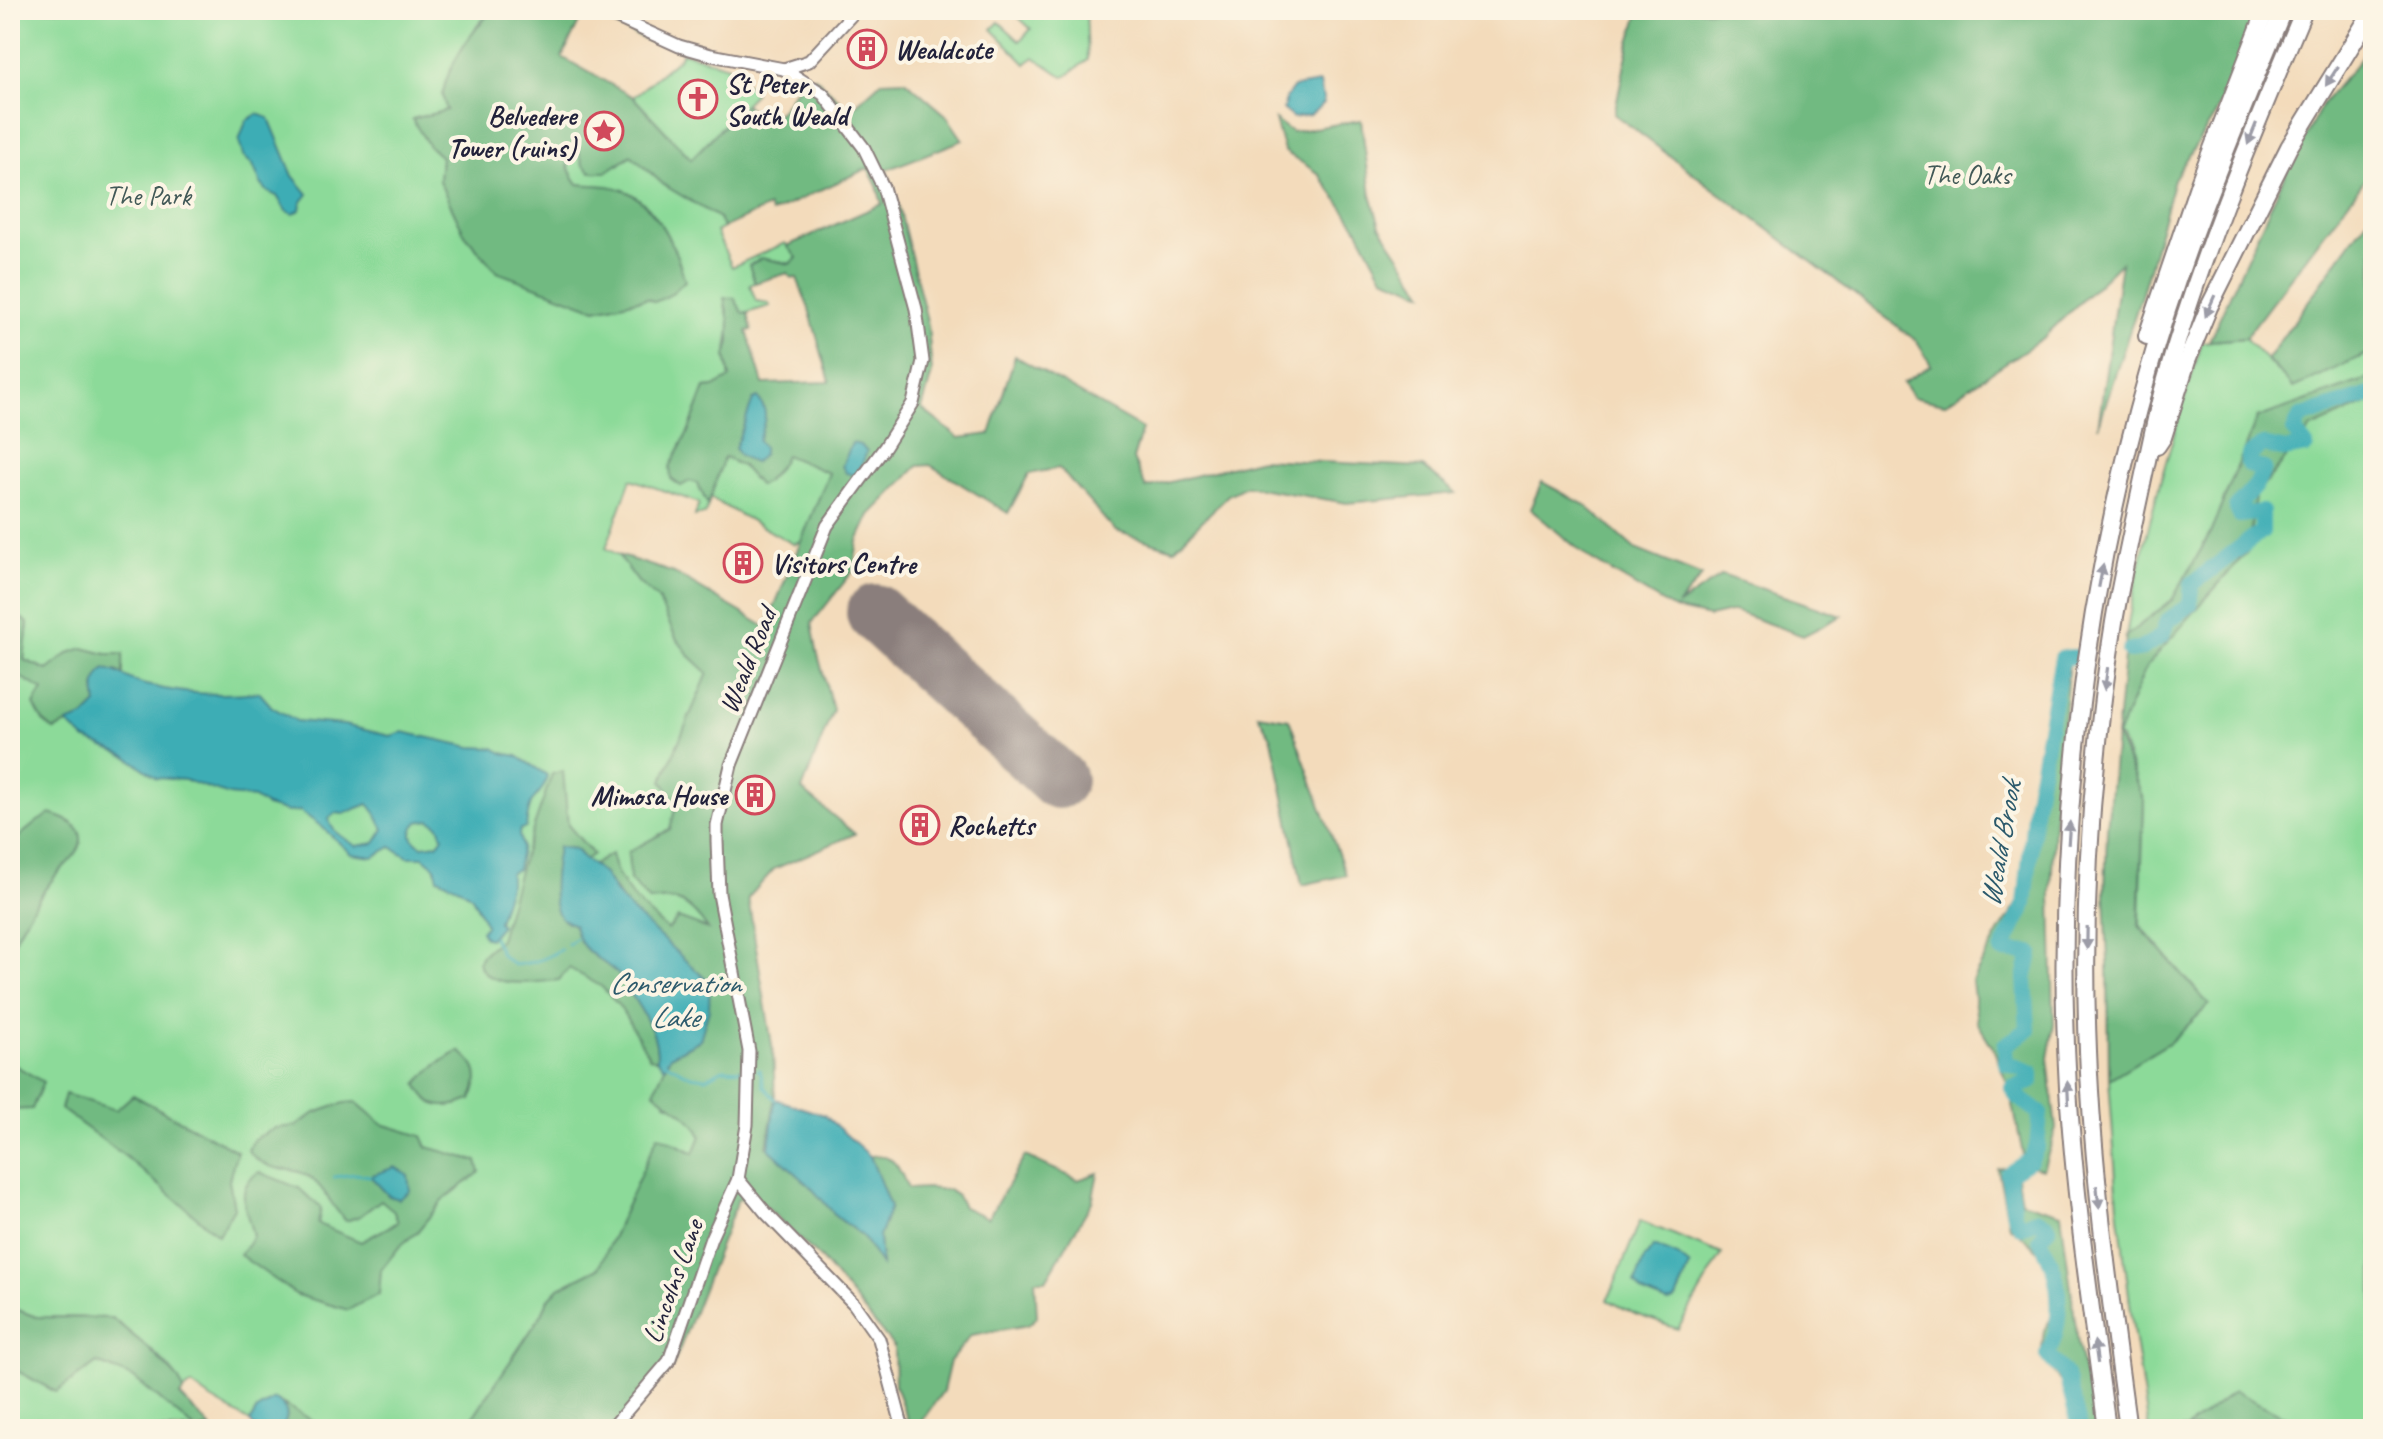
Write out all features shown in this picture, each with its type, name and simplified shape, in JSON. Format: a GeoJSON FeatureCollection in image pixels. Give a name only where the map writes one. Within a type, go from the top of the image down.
{"type":"FeatureCollection","features":[{"type":"Feature","properties":{"kind":"highway"},"geometry":{"type":"LineString","coordinates":[[2124,463],[2129,407],[2153,316],[2200,180],[2266,10]]}},
{"type":"Feature","properties":{"kind":"highway"},"geometry":{"type":"LineString","coordinates":[[2107,1429],[2083,1254],[2068,1085],[2065,948],[2071,810],[2084,675],[2105,551],[2148,372],[2185,256],[2280,10]]}},
{"type":"Feature","properties":{"kind":"highway"},"geometry":{"type":"LineString","coordinates":[[2128,1429],[2102,1233],[2093,1143],[2087,1022],[2087,915],[2093,792],[2105,686],[2124,565],[2164,386],[2205,255],[2304,10]]}},
{"type":"Feature","properties":{"kind":"highway"},"geometry":{"type":"LineString","coordinates":[[2146,465],[2163,437],[2187,361],[2209,307],[2266,191],[2318,96],[2373,10]]}},
{"type":"Feature","properties":{"kind":"street","name":"Weald Road"},"geometry":{"type":"LineString","coordinates":[[600,10],[679,46],[784,69],[823,94],[864,148],[883,187],[916,309],[923,361],[913,403],[827,526],[731,765],[717,825],[719,894],[749,1051],[747,1127],[738,1179]]}},
{"type":"Feature","properties":{"kind":"street"},"geometry":{"type":"LineString","coordinates":[[784,69],[809,61],[856,10]]}},
{"type":"Feature","properties":{"kind":"street"},"geometry":{"type":"LineString","coordinates":[[809,61],[812,87]]}},
{"type":"Feature","properties":{"kind":"street"},"geometry":{"type":"LineString","coordinates":[[738,1179],[766,1213],[854,1304],[879,1339],[903,1429]]}},
{"type":"Feature","properties":{"kind":"street","name":"Lincolns Lane"},"geometry":{"type":"LineString","coordinates":[[611,1429],[669,1361],[711,1238],[738,1179]]}},
{"type":"Feature","properties":{"kind":"green space","name":"The Park"},"geometry":{"type":"Polygon","coordinates":[[[10,10],[493,10],[478,24],[442,94],[447,111],[413,119],[429,146],[441,157],[439,181],[596,309],[647,298],[681,268],[661,226],[646,205],[614,192],[578,184],[568,165],[571,145],[579,151],[583,164],[619,165],[631,155],[664,185],[719,218],[723,228],[716,232],[732,267],[785,243],[797,258],[790,264],[780,261],[750,265],[755,283],[750,285],[756,301],[769,303],[770,306],[743,314],[734,298],[725,307],[730,327],[727,358],[730,378],[714,387],[705,388],[670,468],[697,483],[708,505],[705,514],[695,516],[699,503],[631,479],[606,548],[618,555],[639,583],[658,598],[676,638],[709,673],[662,781],[677,802],[670,829],[630,880],[649,901],[670,900],[684,904],[710,930],[710,983],[666,1103],[687,1116],[701,1136],[695,1153],[658,1136],[599,1268],[559,1288],[548,1300],[542,1314],[465,1429],[328,1429],[274,1399],[257,1410],[250,1422],[192,1385],[184,1391],[162,1360],[112,1318],[36,1317],[10,1307],[10,671],[43,690],[54,730],[67,723],[123,654],[106,654],[83,648],[48,670],[24,660],[28,623],[10,610],[10,10]]]}},
{"type":"Feature","properties":{"kind":"green space"},"geometry":{"type":"Polygon","coordinates":[[[493,10],[601,10],[659,38],[651,42],[584,12],[562,57],[633,97],[691,159],[745,104],[763,120],[769,118],[779,112],[799,86],[815,77],[850,110],[882,81],[905,80],[946,115],[963,140],[886,170],[897,199],[928,325],[932,373],[922,409],[959,438],[990,434],[1015,356],[1142,429],[1133,459],[1146,488],[1261,459],[1423,467],[1456,493],[1347,503],[1246,486],[1228,495],[1174,549],[1115,531],[1059,468],[1029,474],[1008,513],[930,465],[918,466],[870,515],[858,541],[853,571],[812,623],[833,710],[802,790],[855,834],[774,869],[748,898],[773,1051],[775,1099],[767,1147],[806,1181],[837,1217],[862,1236],[881,1263],[879,1237],[890,1207],[870,1156],[891,1160],[908,1189],[948,1190],[957,1196],[963,1207],[988,1218],[1025,1156],[1078,1180],[1098,1173],[1092,1202],[1046,1280],[1035,1280],[1037,1317],[1028,1325],[971,1335],[950,1361],[943,1391],[916,1429],[911,1429],[895,1386],[894,1347],[822,1260],[762,1203],[738,1199],[673,1366],[621,1429],[465,1429],[542,1314],[548,1300],[559,1288],[599,1268],[658,1135],[694,1153],[701,1136],[686,1116],[654,1091],[670,1056],[700,1040],[710,983],[625,904],[593,865],[611,854],[625,887],[668,930],[678,918],[708,929],[684,904],[670,899],[650,901],[630,880],[628,852],[670,829],[677,802],[662,781],[708,673],[676,638],[658,599],[639,583],[618,555],[674,573],[766,627],[829,473],[785,455],[775,473],[759,486],[742,466],[724,457],[708,505],[697,483],[690,481],[681,486],[671,479],[670,467],[705,388],[714,387],[730,378],[726,356],[730,325],[724,298],[734,298],[743,313],[748,314],[752,330],[747,331],[763,384],[830,382],[797,278],[790,277],[788,273],[755,283],[749,265],[762,258],[790,264],[797,258],[787,246],[882,204],[868,168],[771,213],[768,207],[723,228],[719,218],[664,185],[631,155],[606,172],[591,172],[583,165],[579,151],[571,146],[568,166],[578,184],[617,188],[639,199],[665,231],[685,281],[670,295],[655,302],[647,298],[596,309],[497,272],[465,235],[439,181],[441,157],[429,146],[412,119],[447,110],[443,94],[450,70],[477,27],[493,10]]]}},
{"type":"Feature","properties":{"kind":"green space"},"geometry":{"type":"Polygon","coordinates":[[[1017,10],[1086,10],[1088,60],[1064,77],[1034,57],[1026,64],[992,29],[999,22],[1020,41],[1031,29],[1014,13],[1017,10]]]}},
{"type":"Feature","properties":{"kind":"green space","name":"The Oaks"},"geometry":{"type":"Polygon","coordinates":[[[1640,10],[2257,10],[2241,59],[2214,117],[2174,179],[2143,290],[2098,427],[2121,262],[2044,337],[1944,404],[1913,397],[1903,383],[1931,365],[1917,341],[1614,114],[1640,10]]]}},
{"type":"Feature","properties":{"kind":"green space"},"geometry":{"type":"Polygon","coordinates":[[[2373,44],[2373,169],[2245,338],[2209,341],[2282,181],[2323,103],[2373,44]]]}},
{"type":"Feature","properties":{"kind":"green space"},"geometry":{"type":"Polygon","coordinates":[[[682,52],[728,66],[755,93],[691,159],[633,97],[682,52]]]}},
{"type":"Feature","properties":{"kind":"green space"},"geometry":{"type":"Polygon","coordinates":[[[1275,120],[1292,132],[1361,120],[1371,195],[1380,226],[1424,293],[1383,277],[1355,224],[1318,173],[1284,151],[1275,120]]]}},
{"type":"Feature","properties":{"kind":"green space"},"geometry":{"type":"Polygon","coordinates":[[[2373,211],[2373,351],[2293,388],[2267,359],[2373,211]]]}},
{"type":"Feature","properties":{"kind":"green space"},"geometry":{"type":"Polygon","coordinates":[[[2245,338],[2293,387],[2373,351],[2373,377],[2257,418],[2210,534],[2172,600],[2126,636],[2149,524],[2202,342],[2245,338]]]}},
{"type":"Feature","properties":{"kind":"green space"},"geometry":{"type":"Polygon","coordinates":[[[2373,377],[2373,401],[2311,428],[2255,496],[2248,550],[2146,667],[2117,736],[2144,802],[2139,926],[2209,1005],[2170,1042],[2109,1079],[2105,895],[2107,828],[2126,636],[2172,600],[2210,534],[2257,418],[2373,377]]]}},
{"type":"Feature","properties":{"kind":"green space"},"geometry":{"type":"Polygon","coordinates":[[[2373,401],[2373,1429],[2149,1429],[2118,1207],[2109,1079],[2170,1042],[2209,1005],[2140,925],[2144,802],[2121,739],[2117,736],[2145,667],[2248,551],[2255,496],[2311,428],[2373,401]]]}},
{"type":"Feature","properties":{"kind":"green space"},"geometry":{"type":"Polygon","coordinates":[[[785,454],[830,473],[800,544],[797,542],[795,545],[710,498],[723,456],[742,466],[759,485],[775,472],[785,454]]]}},
{"type":"Feature","properties":{"kind":"green space"},"geometry":{"type":"Polygon","coordinates":[[[1542,482],[1585,505],[1635,549],[1702,576],[1677,606],[1722,575],[1842,616],[1803,636],[1734,611],[1709,617],[1674,609],[1590,559],[1530,509],[1542,482]]]}},
{"type":"Feature","properties":{"kind":"green space"},"geometry":{"type":"Polygon","coordinates":[[[10,610],[28,623],[24,660],[47,670],[69,653],[83,648],[106,654],[123,654],[123,675],[115,670],[95,687],[97,704],[84,717],[54,730],[43,721],[34,705],[43,690],[10,671],[10,610]]]}},
{"type":"Feature","properties":{"kind":"green space"},"geometry":{"type":"Polygon","coordinates":[[[2069,661],[2051,893],[2054,1024],[2048,1058],[2056,1129],[2043,1169],[2025,1165],[2010,1090],[1993,1048],[1977,1022],[1972,981],[2024,894],[2035,787],[2056,677],[2069,661]]]}},
{"type":"Feature","properties":{"kind":"green space"},"geometry":{"type":"Polygon","coordinates":[[[1258,714],[1289,719],[1346,875],[1302,885],[1272,739],[1258,714]]]}},
{"type":"Feature","properties":{"kind":"green space"},"geometry":{"type":"Polygon","coordinates":[[[563,771],[568,825],[593,854],[585,860],[575,849],[558,847],[554,878],[563,920],[574,925],[586,949],[623,980],[650,1027],[656,1042],[657,1060],[650,1058],[620,1007],[602,987],[569,968],[559,980],[513,983],[491,977],[478,962],[500,939],[520,867],[552,774],[563,771]]]}},
{"type":"Feature","properties":{"kind":"green space"},"geometry":{"type":"Polygon","coordinates":[[[50,814],[77,828],[80,846],[36,902],[10,950],[10,844],[50,814]]]}},
{"type":"Feature","properties":{"kind":"green space"},"geometry":{"type":"Polygon","coordinates":[[[460,1051],[471,1062],[476,1073],[471,1100],[439,1106],[427,1099],[417,1084],[437,1065],[460,1051]]]}},
{"type":"Feature","properties":{"kind":"green space"},"geometry":{"type":"Polygon","coordinates":[[[10,1060],[43,1082],[32,1109],[10,1110],[10,1060]]]}},
{"type":"Feature","properties":{"kind":"green space"},"geometry":{"type":"Polygon","coordinates":[[[65,1094],[116,1110],[133,1095],[237,1151],[229,1180],[234,1208],[218,1235],[126,1157],[61,1109],[65,1094]]]}},
{"type":"Feature","properties":{"kind":"green space"},"geometry":{"type":"Polygon","coordinates":[[[356,1102],[382,1124],[422,1136],[427,1147],[477,1161],[480,1172],[442,1201],[417,1232],[400,1246],[381,1270],[379,1294],[348,1310],[297,1295],[240,1255],[253,1236],[245,1209],[244,1192],[251,1178],[259,1172],[299,1188],[321,1208],[318,1224],[361,1242],[398,1222],[393,1210],[381,1200],[360,1216],[346,1221],[314,1181],[297,1171],[266,1165],[248,1150],[254,1139],[275,1128],[296,1126],[315,1113],[356,1102]]]}},
{"type":"Feature","properties":{"kind":"green space"},"geometry":{"type":"Polygon","coordinates":[[[2015,1165],[2021,1201],[2061,1213],[2078,1343],[2096,1429],[2079,1429],[2076,1402],[2041,1356],[2044,1330],[2058,1307],[2044,1260],[2031,1244],[2009,1226],[1998,1169],[2015,1165]]]}},
{"type":"Feature","properties":{"kind":"green space"},"geometry":{"type":"Polygon","coordinates":[[[1640,1221],[1722,1254],[1678,1329],[1635,1314],[1608,1300],[1640,1221]]]}},
{"type":"Feature","properties":{"kind":"green space"},"geometry":{"type":"Polygon","coordinates":[[[10,1307],[36,1317],[112,1318],[148,1348],[179,1380],[184,1391],[180,1396],[212,1429],[195,1429],[133,1377],[97,1363],[56,1392],[10,1367],[10,1307]]]}},
{"type":"Feature","properties":{"kind":"green space"},"geometry":{"type":"Polygon","coordinates":[[[97,1363],[133,1377],[195,1429],[10,1429],[10,1367],[56,1392],[97,1363]]]}},
{"type":"Feature","properties":{"kind":"green space"},"geometry":{"type":"Polygon","coordinates":[[[2234,1391],[2310,1429],[2186,1429],[2234,1391]]]}},
{"type":"Feature","properties":{"kind":"green space"},"geometry":{"type":"Polygon","coordinates":[[[283,1404],[328,1429],[281,1429],[286,1417],[283,1404]]]}},
{"type":"Feature","properties":{"kind":"water"},"geometry":{"type":"Polygon","coordinates":[[[1320,83],[1324,103],[1310,115],[1293,118],[1283,110],[1286,98],[1294,87],[1320,83]]]}},
{"type":"Feature","properties":{"kind":"water"},"geometry":{"type":"Polygon","coordinates":[[[257,114],[269,118],[293,176],[308,194],[300,210],[293,214],[286,211],[277,196],[261,184],[253,165],[243,156],[239,141],[246,121],[257,114]]]}},
{"type":"Feature","properties":{"kind":"water"},"geometry":{"type":"Polygon","coordinates":[[[758,398],[765,414],[758,441],[763,447],[763,455],[753,463],[738,454],[735,448],[753,400],[758,398]]]}},
{"type":"Feature","properties":{"kind":"water"},"geometry":{"type":"Polygon","coordinates":[[[852,443],[867,451],[854,475],[846,473],[842,466],[852,443]]]}},
{"type":"Feature","properties":{"kind":"water"},"geometry":{"type":"Polygon","coordinates":[[[105,669],[141,684],[160,688],[216,694],[259,692],[272,707],[297,721],[344,725],[390,736],[403,732],[471,747],[494,748],[517,756],[547,775],[530,806],[526,828],[520,829],[522,846],[517,869],[510,873],[498,922],[501,925],[489,939],[484,937],[481,931],[486,925],[472,897],[438,878],[435,867],[423,857],[408,857],[391,847],[373,857],[351,854],[300,811],[288,812],[266,806],[254,798],[229,795],[185,780],[157,778],[126,756],[84,739],[67,723],[84,717],[97,704],[96,685],[105,669]],[[368,804],[343,814],[335,813],[329,818],[335,831],[356,846],[375,843],[384,829],[368,804]],[[430,820],[418,822],[413,829],[413,838],[422,846],[437,844],[443,837],[439,826],[430,820]]]}},
{"type":"Feature","properties":{"kind":"water","name":"Conservation Lake"},"geometry":{"type":"Polygon","coordinates":[[[558,847],[575,849],[604,874],[632,911],[710,983],[709,1009],[700,1040],[670,1056],[664,1067],[657,1060],[656,1042],[650,1027],[623,980],[586,949],[574,925],[558,913],[554,884],[558,847]]]}},
{"type":"Feature","properties":{"kind":"water"},"geometry":{"type":"Polygon","coordinates":[[[775,1099],[824,1115],[870,1156],[890,1207],[879,1237],[881,1265],[862,1236],[837,1217],[808,1184],[769,1149],[775,1099]]]}},
{"type":"Feature","properties":{"kind":"water"},"geometry":{"type":"Polygon","coordinates":[[[395,1167],[408,1175],[410,1191],[399,1199],[389,1196],[370,1176],[395,1167]]]}},
{"type":"Feature","properties":{"kind":"water"},"geometry":{"type":"Polygon","coordinates":[[[1654,1246],[1678,1256],[1690,1266],[1676,1299],[1668,1303],[1643,1293],[1635,1284],[1644,1259],[1654,1246]]]}},
{"type":"Feature","properties":{"kind":"water"},"geometry":{"type":"Polygon","coordinates":[[[274,1399],[286,1412],[281,1429],[256,1429],[250,1422],[257,1410],[274,1399]]]}},
{"type":"Feature","properties":{"kind":"waterway","name":"Weald Brook"},"geometry":{"type":"LineString","coordinates":[[2129,651],[2139,650],[2162,636],[2167,621],[2190,605],[2192,584],[2262,531],[2262,512],[2240,515],[2236,508],[2256,485],[2264,469],[2248,465],[2249,455],[2263,445],[2286,450],[2306,446],[2294,431],[2300,417],[2373,394]]}},
{"type":"Feature","properties":{"kind":"waterway","name":"Weald Brook"},"geometry":{"type":"LineString","coordinates":[[2074,657],[2062,658],[2035,805],[2025,904],[2002,951],[2031,953],[2025,978],[2028,1030],[2005,1045],[2006,1063],[2031,1072],[2031,1082],[2012,1088],[2017,1096],[2040,1113],[2037,1146],[2031,1159],[2008,1174],[2014,1215],[2021,1227],[2037,1219],[2049,1227],[2040,1239],[2055,1274],[2059,1305],[2055,1336],[2047,1355],[2066,1375],[2080,1429]]}},
{"type":"Feature","properties":{"kind":"waterway"},"geometry":{"type":"LineString","coordinates":[[493,937],[502,956],[514,965],[538,960],[561,949]]}},
{"type":"Feature","properties":{"kind":"waterway"},"geometry":{"type":"LineString","coordinates":[[568,944],[576,938]]}},
{"type":"Feature","properties":{"kind":"waterway"},"geometry":{"type":"LineString","coordinates":[[666,1063],[691,1076],[706,1078],[723,1069],[742,1070]]}},
{"type":"Feature","properties":{"kind":"waterway"},"geometry":{"type":"LineString","coordinates":[[757,1070],[760,1070],[764,1087],[775,1099]]}},
{"type":"Feature","properties":{"kind":"waterway"},"geometry":{"type":"LineString","coordinates":[[334,1177],[355,1174],[370,1176]]}},
{"type":"Feature","properties":{"kind":"runway"},"geometry":{"type":"LineString","coordinates":[[875,613],[1058,780]]}},
{"type":"Feature","properties":{"kind":"place","name":"Wealdcote"},"geometry":{"type":"Point","coordinates":[867,49]}},
{"type":"Feature","properties":{"kind":"place","name":"St Peter, South Weald"},"geometry":{"type":"Point","coordinates":[698,99]}},
{"type":"Feature","properties":{"kind":"place","name":"Belvedere Tower (ruins)"},"geometry":{"type":"Point","coordinates":[604,131]}},
{"type":"Feature","properties":{"kind":"place","name":"Visitors Centre"},"geometry":{"type":"Point","coordinates":[743,563]}},
{"type":"Feature","properties":{"kind":"place","name":"Mimosa House"},"geometry":{"type":"Point","coordinates":[755,795]}},
{"type":"Feature","properties":{"kind":"place","name":"Rochetts"},"geometry":{"type":"Point","coordinates":[920,825]}}]}
